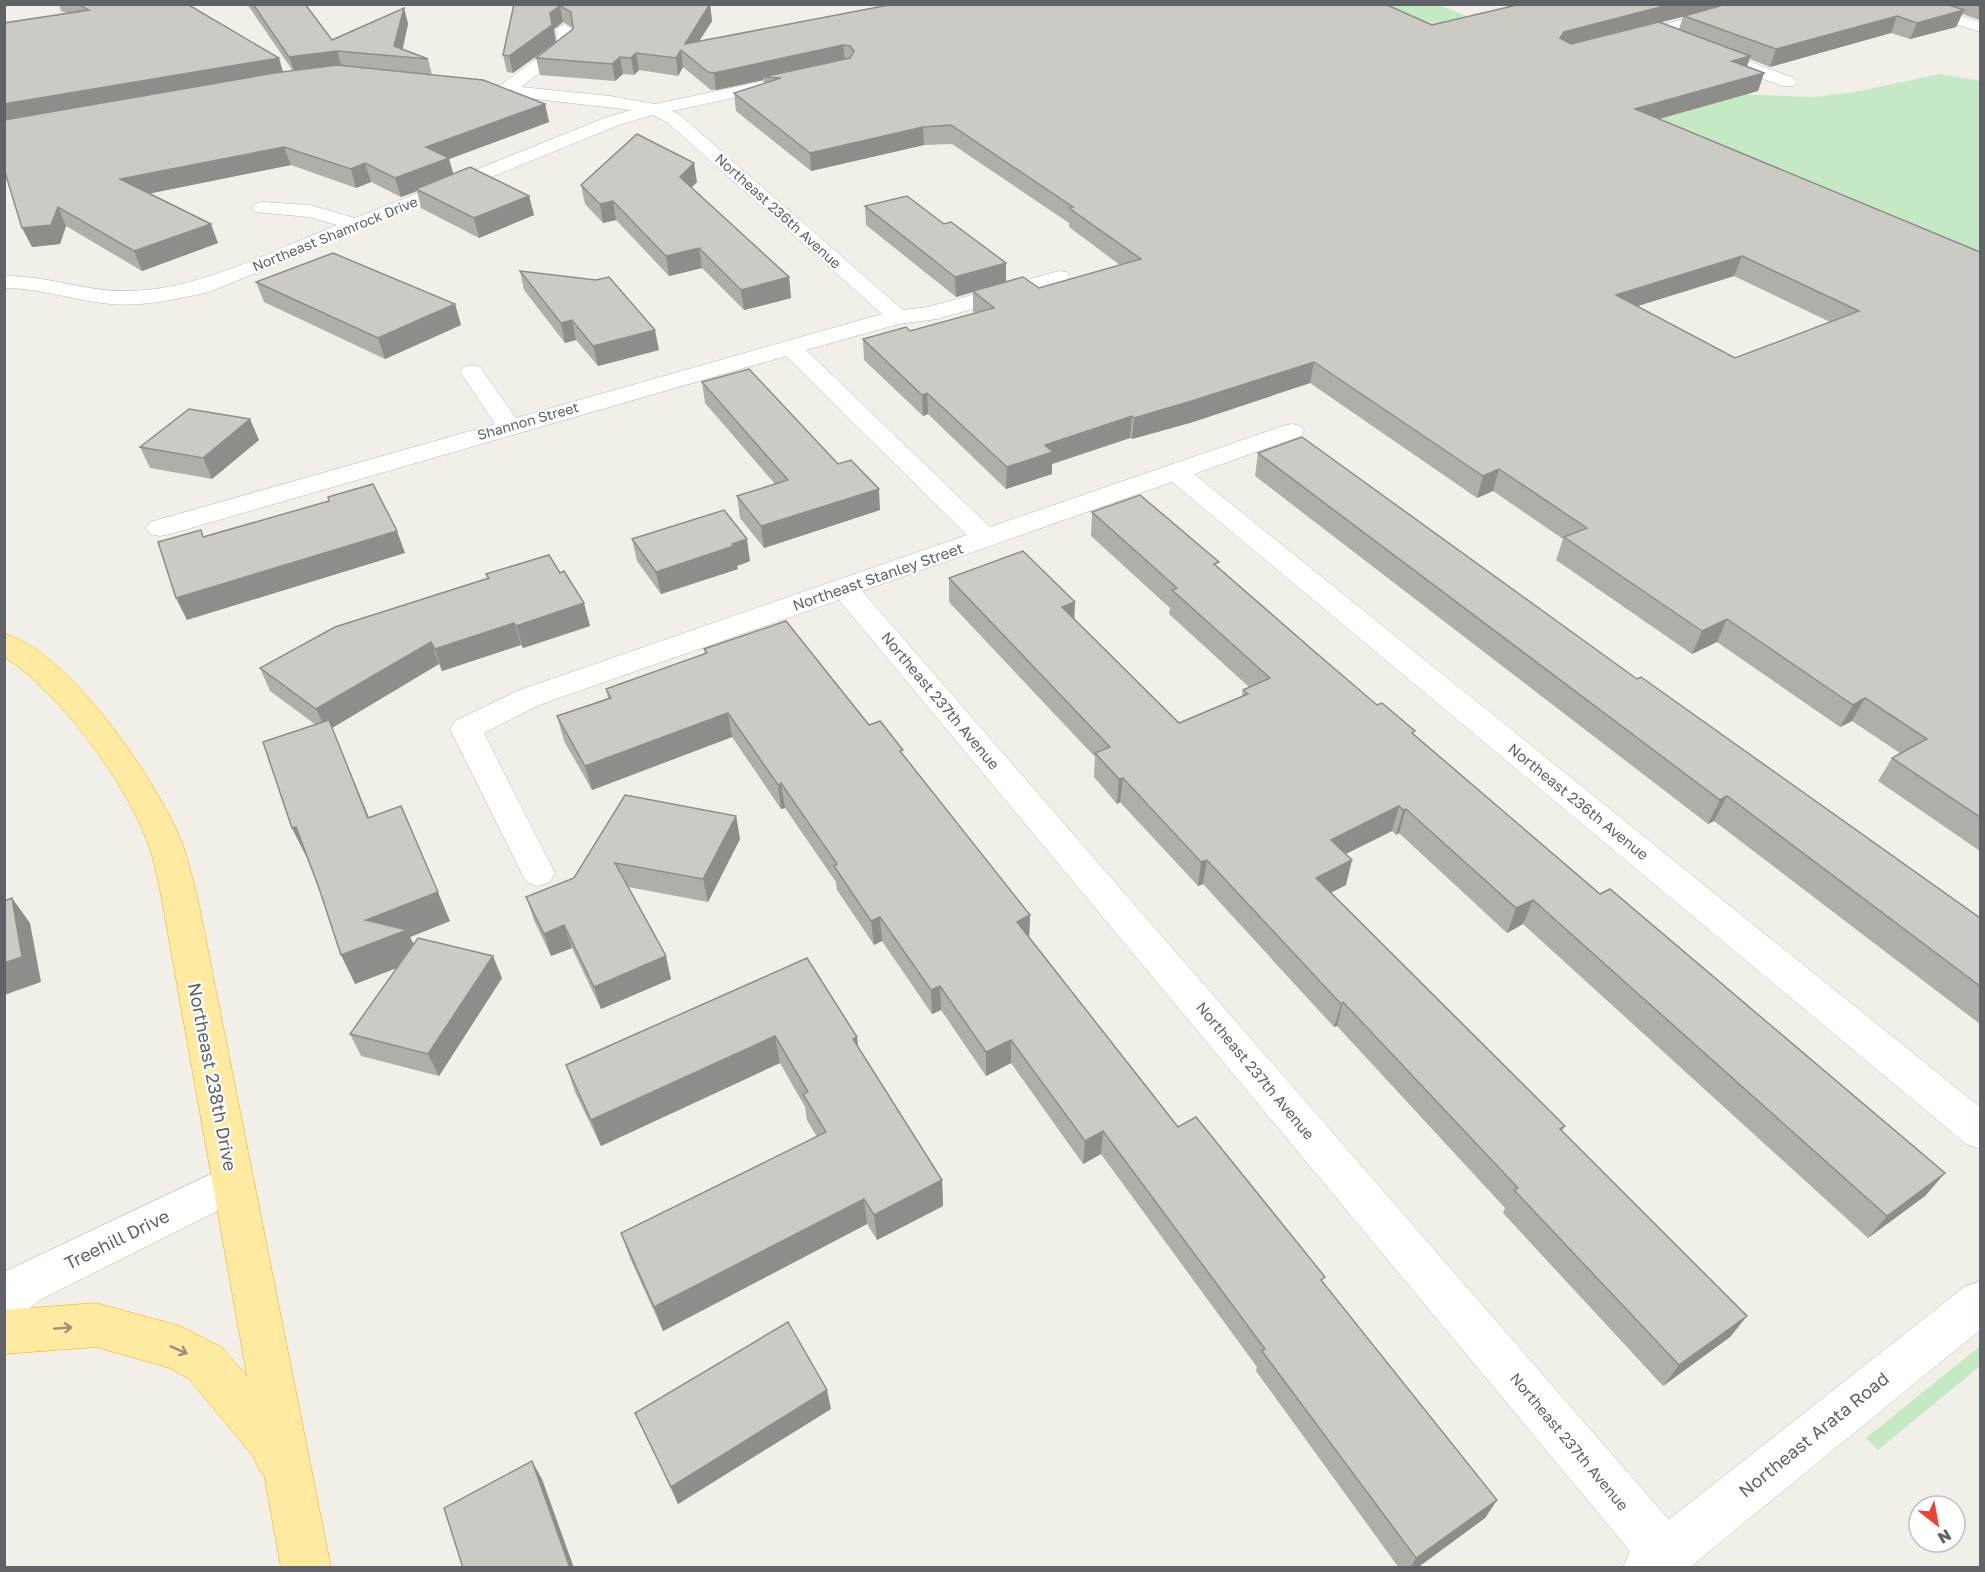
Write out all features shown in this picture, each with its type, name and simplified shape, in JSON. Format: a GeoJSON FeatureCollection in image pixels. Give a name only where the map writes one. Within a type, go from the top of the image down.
{"type":"FeatureCollection","features":[{"type":"Feature","properties":{"kind":"highway","name":"Northeast 238th Drive"},"geometry":{"type":"LineString","coordinates":[[4,643],[21,651],[71,699],[108,745],[139,793],[162,835],[179,895],[306,1568]]}},
{"type":"Feature","properties":{"kind":"highway"},"geometry":{"type":"LineString","coordinates":[[4,1332],[96,1325],[180,1348],[205,1363],[242,1405],[270,1439],[288,1473]]}},
{"type":"Feature","properties":{"kind":"street"},"geometry":{"type":"LineString","coordinates":[[1610,43],[1761,4]]}},
{"type":"Feature","properties":{"kind":"street"},"geometry":{"type":"LineString","coordinates":[[1909,4],[1980,27]]}},
{"type":"Feature","properties":{"kind":"street"},"geometry":{"type":"LineString","coordinates":[[505,90],[567,45],[564,29]]}},
{"type":"Feature","properties":{"kind":"street"},"geometry":{"type":"LineString","coordinates":[[1654,32],[1788,82]]}},
{"type":"Feature","properties":{"kind":"street","name":"Northeast Shamrock Drive"},"geometry":{"type":"LineString","coordinates":[[4,282],[45,283],[110,297],[159,296],[219,281],[613,121],[655,109],[800,79]]}},
{"type":"Feature","properties":{"kind":"street"},"geometry":{"type":"LineString","coordinates":[[450,85],[655,109]]}},
{"type":"Feature","properties":{"kind":"street","name":"Northeast 236th Avenue"},"geometry":{"type":"LineString","coordinates":[[655,109],[674,118],[898,317]]}},
{"type":"Feature","properties":{"kind":"street"},"geometry":{"type":"LineString","coordinates":[[262,208],[310,211],[358,225]]}},
{"type":"Feature","properties":{"kind":"street","name":"Shannon Street"},"geometry":{"type":"LineString","coordinates":[[160,528],[790,347],[898,317],[929,314],[1059,277]]}},
{"type":"Feature","properties":{"kind":"street"},"geometry":{"type":"LineString","coordinates":[[790,347],[986,539]]}},
{"type":"Feature","properties":{"kind":"street"},"geometry":{"type":"LineString","coordinates":[[472,372],[509,426]]}},
{"type":"Feature","properties":{"kind":"street","name":"Northeast Stanley Street"},"geometry":{"type":"LineString","coordinates":[[538,873],[466,729],[528,698],[1292,431]]}},
{"type":"Feature","properties":{"kind":"street","name":"Northeast 236th Avenue"},"geometry":{"type":"LineString","coordinates":[[1176,472],[1980,1131]]}},
{"type":"Feature","properties":{"kind":"street","name":"Northeast 237th Avenue"},"geometry":{"type":"LineString","coordinates":[[845,589],[1656,1561]]}},
{"type":"Feature","properties":{"kind":"street","name":"Treehill Drive"},"geometry":{"type":"LineString","coordinates":[[4,1300],[24,1285],[232,1184]]}},
{"type":"Feature","properties":{"kind":"street","name":"Northeast Arata Road"},"geometry":{"type":"LineString","coordinates":[[1656,1561],[1980,1302]]}},
{"type":"Feature","properties":{"kind":"green space"},"geometry":{"type":"Polygon","coordinates":[[[1372,5],[1439,5],[1654,91],[1813,97],[1855,92],[1940,74],[1980,81],[1980,262],[1372,5]]]}},
{"type":"Feature","properties":{"kind":"green space"},"geometry":{"type":"Polygon","coordinates":[[[1980,1346],[1980,1366],[1878,1450],[1866,1438],[1980,1346]]]}},
{"type":"Feature","properties":{"kind":"building"},"geometry":{"type":"Polygon","coordinates":[[[77,4],[187,4],[279,58],[4,104],[4,23],[89,10],[77,4]]]}},
{"type":"Feature","properties":{"kind":"building"},"geometry":{"type":"Polygon","coordinates":[[[253,4],[305,4],[332,40],[404,8],[394,46],[428,59],[337,51],[289,57],[253,4]]]}},
{"type":"Feature","properties":{"kind":"building"},"geometry":{"type":"Polygon","coordinates":[[[514,4],[710,4],[685,44],[894,4],[1385,4],[1432,25],[1521,4],[1672,4],[1564,32],[1560,38],[1571,44],[1659,22],[1750,56],[1732,61],[1764,73],[1635,109],[1980,252],[1980,817],[1892,758],[1927,739],[1865,698],[1853,705],[1727,619],[1702,631],[1564,537],[1587,528],[1499,469],[1483,476],[1314,362],[1195,400],[1134,418],[1132,416],[1045,445],[1053,452],[1007,467],[927,393],[922,395],[863,339],[906,327],[910,331],[994,308],[973,291],[1023,277],[1039,288],[1141,259],[1069,208],[1073,207],[951,125],[923,127],[810,153],[734,93],[781,78],[763,77],[850,58],[854,51],[850,46],[843,45],[714,73],[708,72],[681,50],[676,58],[636,53],[631,58],[620,57],[612,64],[536,58],[573,29],[571,12],[560,6],[550,13],[552,25],[509,56],[503,55],[514,4]],[[1742,256],[1616,295],[1735,358],[1859,311],[1742,256]]]}},
{"type":"Feature","properties":{"kind":"building"},"geometry":{"type":"Polygon","coordinates":[[[1727,4],[1946,4],[1964,10],[1917,23],[1897,16],[1776,49],[1684,16],[1727,4]]]}},
{"type":"Feature","properties":{"kind":"building"},"geometry":{"type":"Polygon","coordinates":[[[337,65],[483,80],[545,104],[426,147],[449,158],[395,178],[365,163],[351,169],[284,147],[120,179],[211,224],[134,251],[58,207],[51,225],[22,228],[4,169],[4,120],[274,73],[337,65]]]}},
{"type":"Feature","properties":{"kind":"building"},"geometry":{"type":"Polygon","coordinates":[[[637,134],[694,163],[680,177],[789,277],[741,290],[699,248],[666,256],[613,201],[600,204],[581,185],[637,134]]]}},
{"type":"Feature","properties":{"kind":"building"},"geometry":{"type":"Polygon","coordinates":[[[470,167],[529,196],[474,218],[416,189],[470,167]]]}},
{"type":"Feature","properties":{"kind":"building"},"geometry":{"type":"Polygon","coordinates":[[[907,196],[944,224],[951,222],[1006,263],[955,277],[865,206],[907,196]]]}},
{"type":"Feature","properties":{"kind":"building"},"geometry":{"type":"Polygon","coordinates":[[[333,253],[455,304],[378,338],[256,282],[333,253]]]}},
{"type":"Feature","properties":{"kind":"building"},"geometry":{"type":"Polygon","coordinates":[[[520,271],[596,280],[609,277],[655,330],[593,346],[572,320],[561,323],[520,271]]]}},
{"type":"Feature","properties":{"kind":"building"},"geometry":{"type":"Polygon","coordinates":[[[749,369],[838,464],[851,460],[879,489],[761,526],[737,496],[788,480],[702,382],[749,369]]]}},
{"type":"Feature","properties":{"kind":"building"},"geometry":{"type":"Polygon","coordinates":[[[189,409],[250,419],[203,458],[140,447],[189,409]]]}},
{"type":"Feature","properties":{"kind":"building"},"geometry":{"type":"Polygon","coordinates":[[[1302,437],[1637,679],[1641,677],[1980,918],[1980,986],[1727,796],[1720,800],[1258,453],[1302,437]]]}},
{"type":"Feature","properties":{"kind":"building"},"geometry":{"type":"Polygon","coordinates":[[[373,484],[397,531],[176,598],[158,542],[201,530],[203,537],[329,501],[328,497],[373,484]]]}},
{"type":"Feature","properties":{"kind":"building"},"geometry":{"type":"Polygon","coordinates":[[[1140,495],[1219,562],[1214,564],[1308,646],[1377,705],[1382,703],[1415,731],[1412,733],[1600,894],[1610,889],[1945,1173],[1887,1216],[1533,900],[1516,908],[1406,809],[1403,810],[1399,806],[1331,840],[1352,860],[1316,878],[1565,1126],[1560,1129],[1747,1316],[1679,1365],[1514,1190],[1518,1188],[1343,1002],[1341,1004],[1207,860],[1201,862],[1123,778],[1119,779],[1095,753],[1110,747],[949,578],[1023,551],[1075,602],[1062,607],[1179,723],[1248,694],[1243,690],[1270,678],[1172,590],[1177,588],[1092,512],[1140,495]]]}},
{"type":"Feature","properties":{"kind":"building"},"geometry":{"type":"Polygon","coordinates":[[[724,510],[747,539],[732,544],[734,546],[656,572],[632,539],[724,510]]]}},
{"type":"Feature","properties":{"kind":"building"},"geometry":{"type":"Polygon","coordinates":[[[549,555],[560,573],[564,571],[584,603],[516,626],[514,623],[435,649],[431,642],[316,709],[260,668],[335,627],[489,578],[486,574],[549,555]]]}},
{"type":"Feature","properties":{"kind":"building"},"geometry":{"type":"Polygon","coordinates":[[[786,621],[869,725],[880,721],[903,750],[900,751],[1030,915],[1017,922],[1178,1127],[1196,1117],[1325,1277],[1321,1280],[1497,1500],[1416,1558],[1262,1351],[1265,1349],[1103,1131],[1085,1141],[1011,1040],[986,1052],[940,986],[931,990],[880,917],[871,921],[834,866],[837,864],[781,783],[778,785],[728,713],[585,766],[557,716],[611,698],[606,689],[707,653],[704,649],[786,621]]]}},
{"type":"Feature","properties":{"kind":"building"},"geometry":{"type":"Polygon","coordinates":[[[329,720],[368,818],[401,806],[438,892],[366,920],[407,930],[341,955],[319,888],[296,827],[292,828],[263,742],[329,720]]]}},
{"type":"Feature","properties":{"kind":"building"},"geometry":{"type":"Polygon","coordinates":[[[625,795],[736,816],[703,879],[615,863],[666,956],[594,987],[564,925],[544,934],[526,897],[574,878],[625,795]]]}},
{"type":"Feature","properties":{"kind":"building"},"geometry":{"type":"Polygon","coordinates":[[[12,898],[22,957],[4,963],[4,901],[12,898]]]}},
{"type":"Feature","properties":{"kind":"building"},"geometry":{"type":"Polygon","coordinates":[[[418,938],[493,956],[428,1054],[350,1034],[418,938]]]}},
{"type":"Feature","properties":{"kind":"building"},"geometry":{"type":"Polygon","coordinates":[[[807,958],[857,1037],[853,1039],[942,1180],[874,1215],[864,1199],[654,1307],[621,1233],[826,1132],[803,1094],[808,1092],[775,1036],[591,1120],[566,1065],[807,958]]]}},
{"type":"Feature","properties":{"kind":"building"},"geometry":{"type":"Polygon","coordinates":[[[788,1322],[827,1390],[671,1487],[635,1413],[788,1322]]]}},
{"type":"Feature","properties":{"kind":"building"},"geometry":{"type":"Polygon","coordinates":[[[532,1461],[570,1568],[463,1568],[444,1508],[532,1461]]]}}]}
